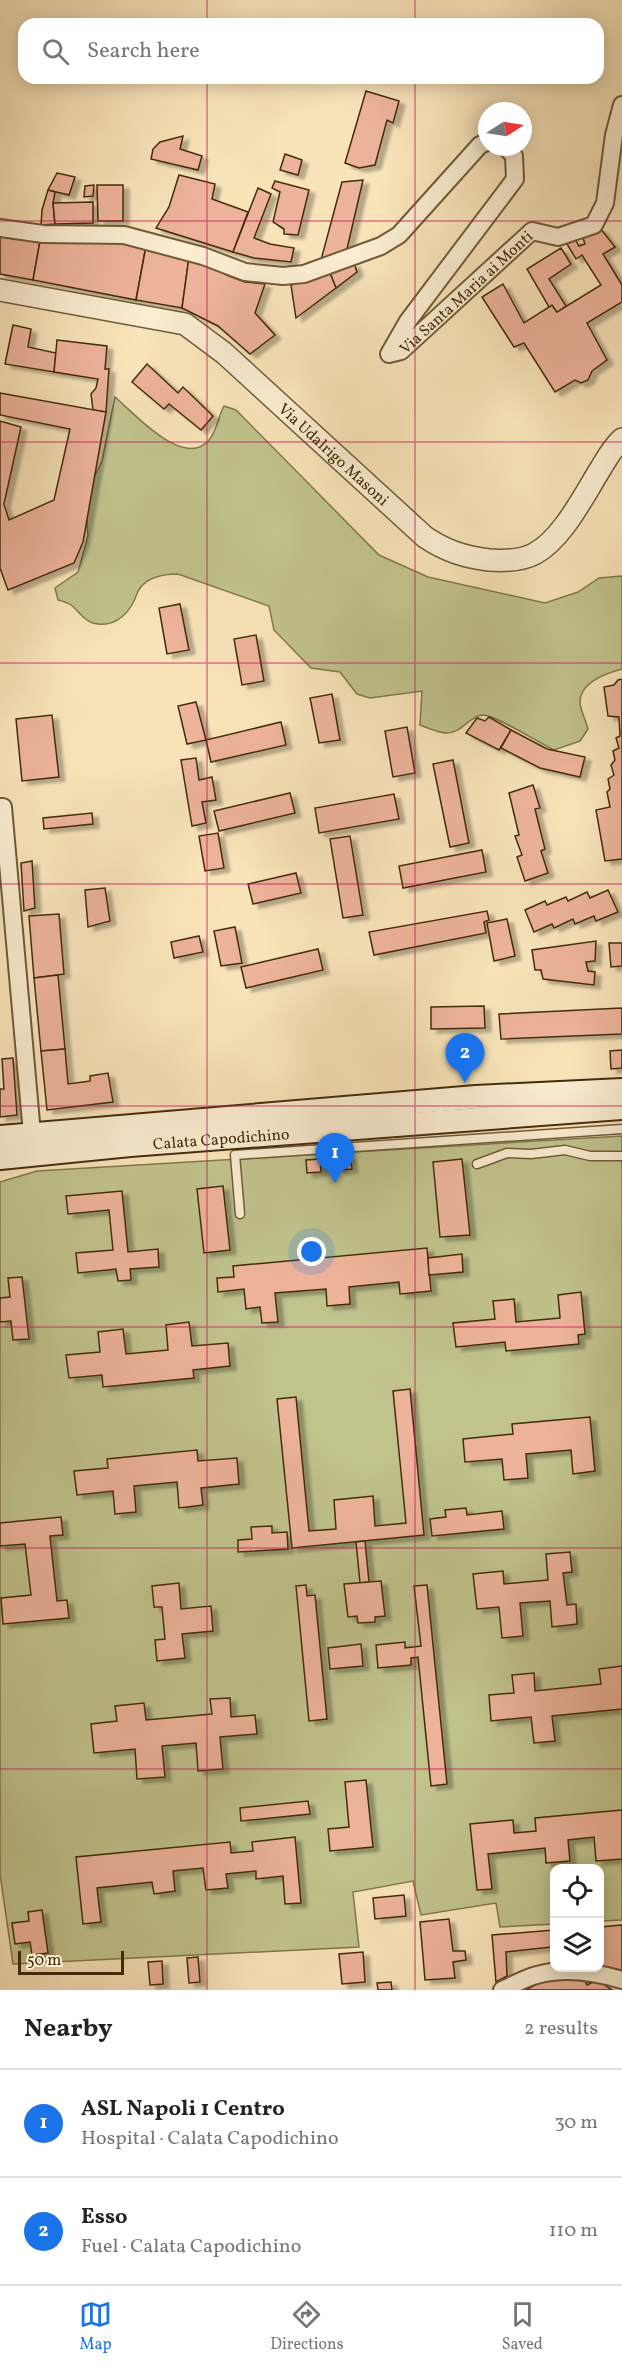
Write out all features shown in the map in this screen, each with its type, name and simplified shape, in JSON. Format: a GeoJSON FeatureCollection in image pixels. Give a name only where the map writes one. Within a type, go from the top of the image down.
{"type":"FeatureCollection","features":[{"type":"Feature","properties":{"kind":"main road","name":"Calata Capodichino"},"geometry":{"type":"LineString","coordinates":[[0,1137],[476,1097],[622,1090]]}},
{"type":"Feature","properties":{"kind":"main road","name":"Calata Capodichino"},"geometry":{"type":"LineString","coordinates":[[0,1158],[130,1145],[622,1108]]}},
{"type":"Feature","properties":{"kind":"street","name":"Via Santa Maria ai Monti"},"geometry":{"type":"LineString","coordinates":[[514,156],[515,179],[408,321],[389,354],[400,351],[532,231],[558,237],[594,225],[605,204],[614,135],[622,105]]}},
{"type":"Feature","properties":{"kind":"street"},"geometry":{"type":"LineString","coordinates":[[0,228],[43,234],[124,235],[203,256],[245,272],[283,276],[304,274],[381,246],[399,235],[478,147]]}},
{"type":"Feature","properties":{"kind":"street","name":"Via Udalrigo Masoni"},"geometry":{"type":"LineString","coordinates":[[0,290],[185,324],[225,353],[425,537],[443,550],[459,555],[500,561],[534,554],[548,544],[561,530],[622,439]]}},
{"type":"Feature","properties":{"kind":"street"},"geometry":{"type":"LineString","coordinates":[[0,807],[3,807],[32,1134]]}},
{"type":"Feature","properties":{"kind":"street"},"geometry":{"type":"LineString","coordinates":[[502,1990],[537,1975],[554,1972],[578,1971],[622,1980]]}},
{"type":"Feature","properties":{"kind":"lane"},"geometry":{"type":"LineString","coordinates":[[240,1214],[235,1155],[622,1128]]}},
{"type":"Feature","properties":{"kind":"lane"},"geometry":{"type":"LineString","coordinates":[[477,1164],[507,1153],[531,1154],[565,1150],[590,1156],[622,1156]]}},
{"type":"Feature","properties":{"kind":"green space"},"geometry":{"type":"Polygon","coordinates":[[[115,397],[146,426],[173,444],[186,448],[199,447],[209,440],[224,406],[236,410],[379,555],[428,577],[545,603],[578,592],[599,578],[622,576],[622,669],[595,680],[584,689],[580,702],[588,729],[580,741],[554,750],[507,724],[483,715],[447,733],[420,725],[422,691],[370,698],[357,694],[340,672],[311,668],[274,630],[269,606],[178,574],[152,578],[139,590],[123,616],[106,624],[90,622],[71,605],[58,600],[55,588],[78,572],[88,536],[86,510],[91,484],[102,461],[115,397]]]}},
{"type":"Feature","properties":{"kind":"green space"},"geometry":{"type":"Polygon","coordinates":[[[622,1136],[622,1920],[604,1921],[604,1864],[550,1864],[550,1924],[500,1927],[496,1903],[421,1915],[413,1881],[353,1892],[359,1947],[13,1964],[0,1874],[0,1182],[37,1171],[622,1136]]]}},
{"type":"Feature","properties":{"kind":"building"},"geometry":{"type":"Polygon","coordinates":[[[366,91],[399,101],[393,123],[387,120],[375,165],[359,168],[345,163],[366,91]]]}},
{"type":"Feature","properties":{"kind":"building"},"geometry":{"type":"Polygon","coordinates":[[[183,136],[180,149],[202,156],[198,170],[151,159],[153,149],[160,142],[183,136]]]}},
{"type":"Feature","properties":{"kind":"building"},"geometry":{"type":"Polygon","coordinates":[[[285,154],[302,160],[298,175],[280,170],[285,154]]]}},
{"type":"Feature","properties":{"kind":"building"},"geometry":{"type":"Polygon","coordinates":[[[57,173],[75,177],[69,195],[48,190],[57,173]]]}},
{"type":"Feature","properties":{"kind":"building"},"geometry":{"type":"Polygon","coordinates":[[[179,175],[215,184],[212,199],[248,212],[233,252],[156,228],[169,207],[179,175]]]}},
{"type":"Feature","properties":{"kind":"building"},"geometry":{"type":"Polygon","coordinates":[[[363,180],[347,249],[336,256],[321,260],[342,182],[363,180]]]}},
{"type":"Feature","properties":{"kind":"building"},"geometry":{"type":"Polygon","coordinates":[[[275,181],[309,190],[298,235],[284,234],[284,229],[273,222],[280,192],[272,188],[275,181]]]}},
{"type":"Feature","properties":{"kind":"building"},"geometry":{"type":"Polygon","coordinates":[[[94,185],[93,196],[84,197],[85,186],[94,185]]]}},
{"type":"Feature","properties":{"kind":"building"},"geometry":{"type":"Polygon","coordinates":[[[97,185],[123,185],[123,221],[98,221],[97,185]]]}},
{"type":"Feature","properties":{"kind":"building"},"geometry":{"type":"Polygon","coordinates":[[[258,188],[271,194],[254,238],[270,244],[294,248],[291,262],[254,258],[233,252],[258,188]]]}},
{"type":"Feature","properties":{"kind":"building"},"geometry":{"type":"Polygon","coordinates":[[[48,190],[55,192],[53,203],[55,224],[41,225],[42,210],[48,190]]]}},
{"type":"Feature","properties":{"kind":"building"},"geometry":{"type":"Polygon","coordinates":[[[93,202],[93,223],[55,224],[53,203],[93,202]]]}},
{"type":"Feature","properties":{"kind":"building"},"geometry":{"type":"Polygon","coordinates":[[[600,228],[615,247],[603,254],[622,285],[622,302],[587,323],[607,360],[592,371],[588,380],[581,383],[575,380],[555,392],[524,343],[514,347],[482,297],[503,284],[524,323],[552,305],[557,312],[601,285],[582,255],[576,259],[567,244],[575,239],[579,246],[585,244],[583,238],[600,228]]]}},
{"type":"Feature","properties":{"kind":"building"},"geometry":{"type":"Polygon","coordinates":[[[0,235],[40,241],[33,280],[0,274],[0,235]]]}},
{"type":"Feature","properties":{"kind":"building"},"geometry":{"type":"Polygon","coordinates":[[[40,241],[121,242],[146,246],[136,300],[33,280],[40,241]]]}},
{"type":"Feature","properties":{"kind":"building"},"geometry":{"type":"Polygon","coordinates":[[[146,246],[189,257],[182,308],[136,300],[146,246]]]}},
{"type":"Feature","properties":{"kind":"building"},"geometry":{"type":"Polygon","coordinates":[[[561,248],[571,264],[549,279],[566,306],[557,312],[552,305],[549,307],[527,269],[561,248]]]}},
{"type":"Feature","properties":{"kind":"building"},"geometry":{"type":"Polygon","coordinates":[[[189,257],[245,282],[265,284],[255,313],[275,335],[250,354],[218,326],[182,308],[189,257]]]}},
{"type":"Feature","properties":{"kind":"building"},"geometry":{"type":"Polygon","coordinates":[[[354,263],[357,272],[336,288],[330,273],[354,263]]]}},
{"type":"Feature","properties":{"kind":"building"},"geometry":{"type":"Polygon","coordinates":[[[330,273],[336,288],[296,318],[291,285],[330,273]]]}},
{"type":"Feature","properties":{"kind":"building"},"geometry":{"type":"Polygon","coordinates":[[[13,325],[31,329],[28,347],[56,353],[54,372],[5,364],[13,325]]]}},
{"type":"Feature","properties":{"kind":"building"},"geometry":{"type":"Polygon","coordinates":[[[57,340],[107,346],[105,369],[109,369],[106,412],[93,410],[91,394],[96,388],[98,379],[54,372],[57,340]]]}},
{"type":"Feature","properties":{"kind":"building"},"geometry":{"type":"Polygon","coordinates":[[[147,364],[178,393],[183,387],[213,416],[201,430],[169,404],[164,409],[132,382],[147,364]]]}},
{"type":"Feature","properties":{"kind":"building"},"geometry":{"type":"Polygon","coordinates":[[[0,393],[106,412],[83,542],[74,563],[8,590],[0,568],[0,421],[21,427],[4,504],[9,520],[54,500],[70,429],[0,415],[0,393]]]}},
{"type":"Feature","properties":{"kind":"building"},"geometry":{"type":"Polygon","coordinates":[[[180,604],[189,650],[167,654],[159,608],[180,604]]]}},
{"type":"Feature","properties":{"kind":"building"},"geometry":{"type":"Polygon","coordinates":[[[256,635],[264,681],[242,685],[234,639],[256,635]]]}},
{"type":"Feature","properties":{"kind":"building"},"geometry":{"type":"Polygon","coordinates":[[[622,679],[622,859],[605,861],[596,810],[610,807],[607,792],[610,789],[608,779],[614,775],[611,765],[615,760],[613,751],[619,748],[616,738],[620,736],[619,717],[608,716],[604,687],[614,685],[622,679]]]}},
{"type":"Feature","properties":{"kind":"building"},"geometry":{"type":"Polygon","coordinates":[[[332,694],[340,740],[319,743],[310,698],[332,694]]]}},
{"type":"Feature","properties":{"kind":"building"},"geometry":{"type":"Polygon","coordinates":[[[196,702],[206,740],[187,744],[178,706],[196,702]]]}},
{"type":"Feature","properties":{"kind":"building"},"geometry":{"type":"Polygon","coordinates":[[[52,715],[59,777],[22,781],[16,719],[52,715]]]}},
{"type":"Feature","properties":{"kind":"building"},"geometry":{"type":"Polygon","coordinates":[[[489,717],[511,730],[499,750],[466,733],[477,718],[485,721],[489,717]]]}},
{"type":"Feature","properties":{"kind":"building"},"geometry":{"type":"Polygon","coordinates":[[[281,722],[286,745],[211,762],[206,740],[281,722]]]}},
{"type":"Feature","properties":{"kind":"building"},"geometry":{"type":"Polygon","coordinates":[[[407,727],[415,773],[393,777],[385,731],[407,727]]]}},
{"type":"Feature","properties":{"kind":"building"},"geometry":{"type":"Polygon","coordinates":[[[511,730],[547,749],[585,757],[580,777],[540,768],[501,748],[511,730]]]}},
{"type":"Feature","properties":{"kind":"building"},"geometry":{"type":"Polygon","coordinates":[[[196,758],[199,780],[212,777],[216,800],[202,802],[206,823],[192,826],[181,760],[196,758]]]}},
{"type":"Feature","properties":{"kind":"building"},"geometry":{"type":"Polygon","coordinates":[[[453,760],[469,843],[450,847],[433,764],[453,760]]]}},
{"type":"Feature","properties":{"kind":"building"},"geometry":{"type":"Polygon","coordinates":[[[533,785],[540,808],[535,809],[545,849],[541,851],[548,873],[525,881],[517,857],[522,855],[515,836],[519,835],[509,793],[533,785]]]}},
{"type":"Feature","properties":{"kind":"building"},"geometry":{"type":"Polygon","coordinates":[[[290,793],[295,813],[219,831],[214,811],[290,793]]]}},
{"type":"Feature","properties":{"kind":"building"},"geometry":{"type":"Polygon","coordinates":[[[394,794],[399,819],[319,833],[315,808],[394,794]]]}},
{"type":"Feature","properties":{"kind":"building"},"geometry":{"type":"Polygon","coordinates":[[[92,813],[93,824],[44,829],[43,818],[92,813]]]}},
{"type":"Feature","properties":{"kind":"building"},"geometry":{"type":"Polygon","coordinates":[[[218,833],[224,868],[205,871],[199,836],[218,833]]]}},
{"type":"Feature","properties":{"kind":"building"},"geometry":{"type":"Polygon","coordinates":[[[350,836],[363,915],[343,918],[330,839],[350,836]]]}},
{"type":"Feature","properties":{"kind":"building"},"geometry":{"type":"Polygon","coordinates":[[[482,850],[486,872],[403,888],[399,866],[482,850]]]}},
{"type":"Feature","properties":{"kind":"building"},"geometry":{"type":"Polygon","coordinates":[[[32,861],[35,908],[24,911],[21,863],[32,861]]]}},
{"type":"Feature","properties":{"kind":"building"},"geometry":{"type":"Polygon","coordinates":[[[296,873],[301,893],[253,904],[248,884],[296,873]]]}},
{"type":"Feature","properties":{"kind":"building"},"geometry":{"type":"Polygon","coordinates":[[[105,888],[110,921],[88,927],[85,890],[105,888]]]}},
{"type":"Feature","properties":{"kind":"building"},"geometry":{"type":"Polygon","coordinates":[[[608,890],[618,912],[596,921],[594,916],[575,924],[573,919],[554,928],[552,924],[534,932],[525,910],[545,901],[547,905],[566,897],[568,901],[587,892],[590,898],[608,890]]]}},
{"type":"Feature","properties":{"kind":"building"},"geometry":{"type":"Polygon","coordinates":[[[487,911],[489,920],[484,922],[486,933],[374,955],[369,932],[487,911]]]}},
{"type":"Feature","properties":{"kind":"building"},"geometry":{"type":"Polygon","coordinates":[[[59,914],[64,974],[34,978],[29,916],[59,914]]]}},
{"type":"Feature","properties":{"kind":"building"},"geometry":{"type":"Polygon","coordinates":[[[507,919],[515,956],[494,961],[487,923],[507,919]]]}},
{"type":"Feature","properties":{"kind":"building"},"geometry":{"type":"Polygon","coordinates":[[[235,927],[242,963],[221,966],[214,931],[235,927]]]}},
{"type":"Feature","properties":{"kind":"building"},"geometry":{"type":"Polygon","coordinates":[[[199,936],[203,952],[174,958],[171,942],[199,936]]]}},
{"type":"Feature","properties":{"kind":"building"},"geometry":{"type":"Polygon","coordinates":[[[596,941],[595,961],[586,962],[588,971],[595,972],[594,985],[543,979],[541,970],[535,970],[532,950],[596,941]]]}},
{"type":"Feature","properties":{"kind":"building"},"geometry":{"type":"Polygon","coordinates":[[[609,943],[622,943],[622,966],[611,967],[609,943]]]}},
{"type":"Feature","properties":{"kind":"building"},"geometry":{"type":"Polygon","coordinates":[[[318,949],[323,970],[246,988],[241,967],[318,949]]]}},
{"type":"Feature","properties":{"kind":"building"},"geometry":{"type":"Polygon","coordinates":[[[58,975],[65,1049],[41,1051],[34,978],[58,975]]]}},
{"type":"Feature","properties":{"kind":"building"},"geometry":{"type":"Polygon","coordinates":[[[484,1006],[485,1028],[431,1029],[431,1007],[484,1006]]]}},
{"type":"Feature","properties":{"kind":"building"},"geometry":{"type":"Polygon","coordinates":[[[622,1008],[622,1034],[501,1039],[499,1014],[622,1008]]]}},
{"type":"Feature","properties":{"kind":"building"},"geometry":{"type":"Polygon","coordinates":[[[65,1049],[68,1084],[90,1081],[90,1076],[108,1073],[113,1102],[47,1110],[41,1051],[65,1049]]]}},
{"type":"Feature","properties":{"kind":"building"},"geometry":{"type":"Polygon","coordinates":[[[622,1050],[622,1068],[611,1069],[610,1051],[622,1050]]]}},
{"type":"Feature","properties":{"kind":"building"},"geometry":{"type":"Polygon","coordinates":[[[13,1058],[17,1115],[0,1117],[0,1089],[4,1089],[2,1059],[13,1058]]]}},
{"type":"Feature","properties":{"kind":"building"},"geometry":{"type":"Polygon","coordinates":[[[350,1156],[352,1169],[338,1170],[337,1157],[350,1156]]]}},
{"type":"Feature","properties":{"kind":"building"},"geometry":{"type":"Polygon","coordinates":[[[320,1159],[321,1172],[307,1173],[306,1160],[320,1159]]]}},
{"type":"Feature","properties":{"kind":"building"},"geometry":{"type":"Polygon","coordinates":[[[462,1159],[470,1235],[440,1237],[433,1162],[462,1159]]]}},
{"type":"Feature","properties":{"kind":"building"},"geometry":{"type":"Polygon","coordinates":[[[223,1186],[230,1250],[204,1253],[197,1189],[223,1186]]]}},
{"type":"Feature","properties":{"kind":"building"},"geometry":{"type":"Polygon","coordinates":[[[122,1191],[128,1252],[158,1249],[159,1267],[130,1269],[131,1280],[118,1281],[116,1269],[78,1273],[76,1253],[113,1250],[109,1210],[68,1214],[66,1196],[122,1191]]]}},
{"type":"Feature","properties":{"kind":"building"},"geometry":{"type":"Polygon","coordinates":[[[427,1248],[431,1291],[400,1294],[399,1282],[349,1287],[350,1304],[327,1306],[326,1289],[275,1293],[278,1322],[262,1323],[260,1307],[246,1309],[244,1289],[218,1292],[217,1278],[234,1277],[233,1266],[427,1248]]]}},
{"type":"Feature","properties":{"kind":"building"},"geometry":{"type":"Polygon","coordinates":[[[462,1254],[463,1272],[429,1275],[428,1258],[462,1254]]]}},
{"type":"Feature","properties":{"kind":"building"},"geometry":{"type":"Polygon","coordinates":[[[22,1277],[29,1339],[13,1340],[11,1321],[0,1322],[0,1298],[10,1297],[8,1278],[22,1277]]]}},
{"type":"Feature","properties":{"kind":"building"},"geometry":{"type":"Polygon","coordinates":[[[581,1292],[585,1334],[578,1335],[579,1344],[506,1351],[505,1342],[456,1347],[453,1323],[495,1319],[493,1301],[514,1299],[516,1322],[560,1318],[558,1295],[581,1292]]]}},
{"type":"Feature","properties":{"kind":"building"},"geometry":{"type":"Polygon","coordinates":[[[189,1322],[192,1346],[228,1343],[230,1366],[193,1370],[194,1378],[103,1387],[102,1375],[69,1378],[66,1355],[100,1352],[98,1332],[123,1329],[126,1354],[168,1350],[166,1325],[189,1322]]]}},
{"type":"Feature","properties":{"kind":"building"},"geometry":{"type":"Polygon","coordinates":[[[410,1389],[424,1535],[292,1548],[277,1399],[296,1397],[309,1531],[336,1529],[334,1500],[373,1496],[375,1526],[406,1523],[393,1391],[410,1389]]]}},
{"type":"Feature","properties":{"kind":"building"},"geometry":{"type":"Polygon","coordinates":[[[590,1417],[595,1471],[573,1474],[571,1450],[526,1454],[528,1478],[504,1480],[502,1459],[465,1462],[463,1439],[513,1434],[512,1424],[590,1417]]]}},
{"type":"Feature","properties":{"kind":"building"},"geometry":{"type":"Polygon","coordinates":[[[197,1450],[198,1461],[237,1458],[239,1484],[201,1488],[203,1505],[179,1508],[177,1482],[134,1486],[136,1512],[115,1514],[113,1491],[77,1495],[74,1471],[108,1468],[107,1459],[197,1450]]]}},
{"type":"Feature","properties":{"kind":"building"},"geometry":{"type":"Polygon","coordinates":[[[466,1508],[467,1515],[502,1511],[504,1529],[432,1536],[430,1519],[446,1517],[445,1510],[466,1508]]]}},
{"type":"Feature","properties":{"kind":"building"},"geometry":{"type":"Polygon","coordinates":[[[61,1517],[63,1535],[50,1536],[57,1601],[67,1600],[69,1618],[3,1624],[1,1598],[31,1595],[25,1544],[0,1546],[0,1523],[61,1517]]]}},
{"type":"Feature","properties":{"kind":"building"},"geometry":{"type":"Polygon","coordinates":[[[272,1526],[272,1533],[287,1532],[288,1549],[238,1552],[238,1540],[252,1539],[251,1527],[272,1526]]]}},
{"type":"Feature","properties":{"kind":"building"},"geometry":{"type":"Polygon","coordinates":[[[365,1541],[369,1582],[360,1583],[356,1542],[365,1541]]]}},
{"type":"Feature","properties":{"kind":"building"},"geometry":{"type":"Polygon","coordinates":[[[570,1552],[572,1572],[563,1573],[567,1605],[576,1604],[577,1624],[552,1627],[550,1601],[520,1603],[523,1636],[502,1638],[499,1607],[477,1609],[473,1574],[503,1571],[504,1584],[548,1580],[546,1554],[570,1552]]]}},
{"type":"Feature","properties":{"kind":"building"},"geometry":{"type":"Polygon","coordinates":[[[381,1581],[385,1616],[375,1617],[375,1622],[358,1623],[357,1616],[348,1617],[344,1584],[381,1581]]]}},
{"type":"Feature","properties":{"kind":"building"},"geometry":{"type":"Polygon","coordinates":[[[179,1583],[181,1609],[211,1606],[213,1631],[182,1634],[185,1658],[157,1661],[155,1640],[165,1639],[162,1607],[154,1607],[152,1586],[179,1583]]]}},
{"type":"Feature","properties":{"kind":"building"},"geometry":{"type":"Polygon","coordinates":[[[306,1585],[307,1596],[315,1595],[327,1719],[309,1721],[296,1586],[306,1585]]]}},
{"type":"Feature","properties":{"kind":"building"},"geometry":{"type":"Polygon","coordinates":[[[427,1585],[447,1784],[431,1786],[418,1657],[411,1658],[411,1665],[378,1668],[376,1645],[405,1642],[405,1648],[421,1646],[414,1586],[427,1585]]]}},
{"type":"Feature","properties":{"kind":"building"},"geometry":{"type":"Polygon","coordinates":[[[361,1644],[363,1666],[330,1669],[328,1648],[361,1644]]]}},
{"type":"Feature","properties":{"kind":"building"},"geometry":{"type":"Polygon","coordinates":[[[622,1666],[622,1709],[552,1716],[555,1741],[534,1743],[531,1717],[491,1721],[489,1695],[514,1693],[512,1675],[534,1673],[535,1691],[601,1684],[599,1669],[622,1666]]]}},
{"type":"Feature","properties":{"kind":"building"},"geometry":{"type":"Polygon","coordinates":[[[230,1698],[231,1717],[255,1715],[257,1734],[220,1737],[223,1769],[198,1771],[196,1743],[162,1746],[165,1777],[137,1779],[135,1749],[94,1753],[91,1724],[117,1721],[115,1706],[144,1703],[146,1720],[212,1714],[210,1699],[230,1698]]]}},
{"type":"Feature","properties":{"kind":"building"},"geometry":{"type":"Polygon","coordinates":[[[366,1780],[373,1847],[330,1851],[328,1829],[349,1827],[345,1782],[366,1780]]]}},
{"type":"Feature","properties":{"kind":"building"},"geometry":{"type":"Polygon","coordinates":[[[308,1801],[310,1814],[241,1821],[240,1808],[308,1801]]]}},
{"type":"Feature","properties":{"kind":"building"},"geometry":{"type":"Polygon","coordinates":[[[622,1810],[622,1859],[596,1861],[594,1837],[568,1840],[570,1861],[546,1863],[545,1848],[488,1854],[492,1889],[477,1890],[470,1824],[513,1820],[514,1833],[536,1831],[535,1818],[622,1810]]]}},
{"type":"Feature","properties":{"kind":"building"},"geometry":{"type":"Polygon","coordinates":[[[295,1837],[301,1903],[285,1904],[283,1876],[256,1879],[256,1871],[226,1874],[228,1888],[206,1890],[203,1868],[173,1871],[175,1891],[154,1894],[152,1882],[97,1888],[101,1922],[83,1924],[76,1857],[230,1842],[231,1853],[253,1851],[252,1842],[295,1837]]]}},
{"type":"Feature","properties":{"kind":"building"},"geometry":{"type":"Polygon","coordinates":[[[404,1895],[406,1916],[375,1919],[373,1898],[404,1895]]]}},
{"type":"Feature","properties":{"kind":"building"},"geometry":{"type":"Polygon","coordinates":[[[42,1910],[48,1953],[32,1955],[30,1942],[15,1944],[12,1923],[29,1921],[28,1912],[42,1910]]]}},
{"type":"Feature","properties":{"kind":"building"},"geometry":{"type":"Polygon","coordinates":[[[449,1919],[453,1951],[465,1951],[466,1960],[453,1962],[455,1978],[425,1980],[420,1922],[449,1919]]]}},
{"type":"Feature","properties":{"kind":"building"},"geometry":{"type":"Polygon","coordinates":[[[622,1925],[622,1970],[604,1968],[604,1927],[622,1925]]]}},
{"type":"Feature","properties":{"kind":"building"},"geometry":{"type":"Polygon","coordinates":[[[550,1930],[550,1947],[506,1952],[507,1976],[496,1982],[492,1935],[550,1930]]]}},
{"type":"Feature","properties":{"kind":"building"},"geometry":{"type":"Polygon","coordinates":[[[363,1952],[365,1982],[342,1984],[339,1954],[363,1952]]]}},
{"type":"Feature","properties":{"kind":"building"},"geometry":{"type":"Polygon","coordinates":[[[198,1957],[200,1982],[189,1983],[187,1958],[198,1957]]]}},
{"type":"Feature","properties":{"kind":"building"},"geometry":{"type":"Polygon","coordinates":[[[162,1961],[163,1984],[150,1985],[148,1962],[162,1961]]]}},
{"type":"Feature","properties":{"kind":"building"},"geometry":{"type":"Polygon","coordinates":[[[583,1978],[587,1985],[597,1980],[612,1990],[526,1990],[540,1982],[583,1978]]]}},
{"type":"Feature","properties":{"kind":"building"},"geometry":{"type":"Polygon","coordinates":[[[391,1982],[392,1990],[378,1990],[377,1983],[391,1982]]]}},
{"type":"Feature","properties":{"kind":"place","name":"Esso"},"geometry":{"type":"Point","coordinates":[465,1083]}},
{"type":"Feature","properties":{"kind":"place","name":"ASL Napoli 1 Centro"},"geometry":{"type":"Point","coordinates":[335,1183]}}]}
